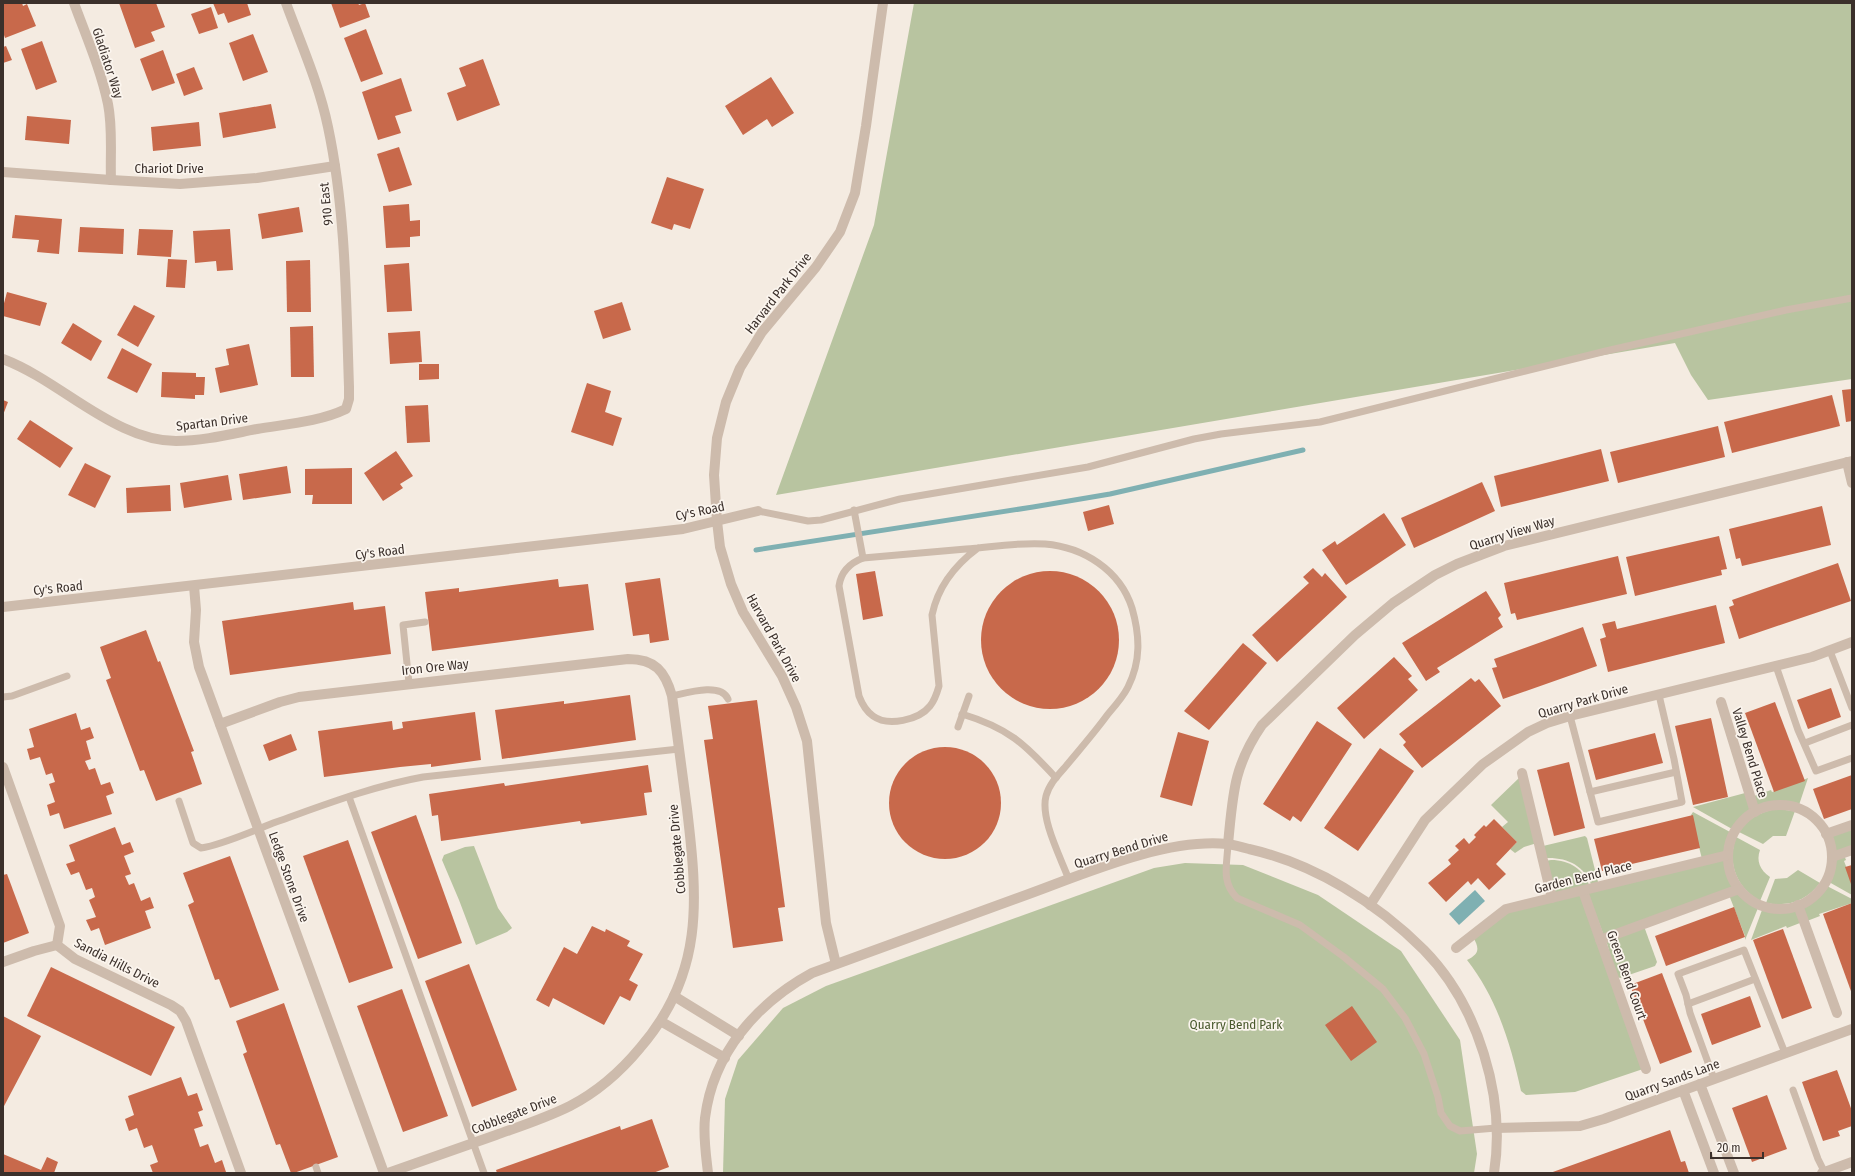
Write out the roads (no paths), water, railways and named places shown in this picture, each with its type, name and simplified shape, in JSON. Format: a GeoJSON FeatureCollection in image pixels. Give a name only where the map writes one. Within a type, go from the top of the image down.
{"type":"FeatureCollection","features":[{"type":"Feature","properties":{"kind":"street","name":"Gladiator Way"},"geometry":{"type":"LineString","coordinates":[[74,3],[103,84],[108,105],[110,127],[110,180]]}},
{"type":"Feature","properties":{"kind":"street","name":"910 East"},"geometry":{"type":"LineString","coordinates":[[286,3],[318,90],[328,126],[335,166],[345,270],[350,387],[346,409]]}},
{"type":"Feature","properties":{"kind":"street","name":"Harvard Park Drive"},"geometry":{"type":"LineString","coordinates":[[836,964],[826,923],[807,741],[796,707],[782,676],[743,612],[731,584],[722,556],[717,521],[714,475],[718,438],[726,402],[740,368],[762,332],[816,267],[840,232],[854,193],[866,126],[883,3]]}},
{"type":"Feature","properties":{"kind":"street","name":"Chariot Drive"},"geometry":{"type":"LineString","coordinates":[[3,172],[110,180],[188,183],[257,178],[335,166]]}},
{"type":"Feature","properties":{"kind":"street","name":"Spartan Drive"},"geometry":{"type":"LineString","coordinates":[[3,359],[17,364],[43,378],[122,428],[149,438],[177,441],[205,438],[323,418],[346,409]]}},
{"type":"Feature","properties":{"kind":"street"},"geometry":{"type":"LineString","coordinates":[[1849,462],[1852,483]]}},
{"type":"Feature","properties":{"kind":"street","name":"Quarry View Way"},"geometry":{"type":"LineString","coordinates":[[1228,844],[1233,788],[1240,765],[1249,744],[1262,725],[1374,618],[1414,588],[1457,564],[1504,546],[1849,462]]}},
{"type":"Feature","properties":{"kind":"street","name":"Cy's Road"},"geometry":{"type":"LineString","coordinates":[[3,607],[683,530],[758,511]]}},
{"type":"Feature","properties":{"kind":"street","name":"Ledge Stone Drive"},"geometry":{"type":"LineString","coordinates":[[194,586],[196,610],[195,653],[384,1173]]}},
{"type":"Feature","properties":{"kind":"street","name":"Quarry Park Drive"},"geometry":{"type":"LineString","coordinates":[[1370,905],[1425,820],[1482,764],[1528,732],[1547,723],[1570,716],[1776,666],[1830,651],[1852,642]]}},
{"type":"Feature","properties":{"kind":"street","name":"Iron Ore Way"},"geometry":{"type":"LineString","coordinates":[[220,724],[280,702],[299,697],[409,683],[628,659],[647,662],[656,667]]}},
{"type":"Feature","properties":{"kind":"street","name":"Cobblegate Drive"},"geometry":{"type":"LineString","coordinates":[[388,1173],[538,1120],[570,1106],[601,1087],[628,1063],[662,1022],[681,980],[694,923],[695,894],[694,865],[672,696],[666,676],[656,667]]}},
{"type":"Feature","properties":{"kind":"street","name":"Valley Bend Place"},"geometry":{"type":"LineString","coordinates":[[1721,702],[1755,812]]}},
{"type":"Feature","properties":{"kind":"street","name":"Sandia Hills Drive"},"geometry":{"type":"LineString","coordinates":[[3,767],[60,926],[57,945],[75,960],[171,1004],[180,1011],[186,1021],[241,1173]]}},
{"type":"Feature","properties":{"kind":"street"},"geometry":{"type":"LineString","coordinates":[[1522,773],[1552,898]]}},
{"type":"Feature","properties":{"kind":"street"},"geometry":{"type":"LineString","coordinates":[[1777,805],[1799,809],[1815,819],[1826,834],[1832,857],[1828,874],[1820,890],[1814,896],[1798,905],[1780,909],[1762,906],[1746,896],[1739,889],[1731,873],[1728,855],[1734,832],[1740,824],[1755,812],[1777,805]]}},
{"type":"Feature","properties":{"kind":"street"},"geometry":{"type":"LineString","coordinates":[[1826,834],[1852,825]]}},
{"type":"Feature","properties":{"kind":"street","name":"Quarry Bend Drive"},"geometry":{"type":"LineString","coordinates":[[708,1173],[705,1119],[715,1078],[725,1058],[754,1016],[790,985],[812,973],[836,964],[1069,880],[1160,850],[1192,844],[1228,844],[1277,856],[1325,877],[1370,905],[1403,929],[1433,960],[1457,992],[1473,1025],[1485,1059],[1492,1093],[1496,1128],[1494,1173]]}},
{"type":"Feature","properties":{"kind":"street"},"geometry":{"type":"LineString","coordinates":[[1832,857],[1852,850]]}},
{"type":"Feature","properties":{"kind":"street","name":"Garden Bend Place"},"geometry":{"type":"LineString","coordinates":[[1456,948],[1502,911],[1728,855]]}},
{"type":"Feature","properties":{"kind":"street"},"geometry":{"type":"LineString","coordinates":[[1600,940],[1739,889]]}},
{"type":"Feature","properties":{"kind":"street","name":"Green Bend Court"},"geometry":{"type":"LineString","coordinates":[[1583,891],[1646,1069]]}},
{"type":"Feature","properties":{"kind":"street"},"geometry":{"type":"LineString","coordinates":[[1798,905],[1837,1013]]}},
{"type":"Feature","properties":{"kind":"street"},"geometry":{"type":"LineString","coordinates":[[3,962],[57,945]]}},
{"type":"Feature","properties":{"kind":"street"},"geometry":{"type":"LineString","coordinates":[[674,996],[739,1036]]}},
{"type":"Feature","properties":{"kind":"street"},"geometry":{"type":"LineString","coordinates":[[662,1022],[725,1058]]}},
{"type":"Feature","properties":{"kind":"street","name":"Quarry Sands Lane"},"geometry":{"type":"LineString","coordinates":[[1496,1128],[1580,1126],[1604,1119],[1852,1029]]}},
{"type":"Feature","properties":{"kind":"street"},"geometry":{"type":"LineString","coordinates":[[1700,1084],[1734,1173]]}},
{"type":"Feature","properties":{"kind":"street"},"geometry":{"type":"LineString","coordinates":[[1684,1090],[1714,1173]]}},
{"type":"Feature","properties":{"kind":"street"},"geometry":{"type":"LineString","coordinates":[[1824,1173],[1852,1162]]}},
{"type":"Feature","properties":{"kind":"lane"},"geometry":{"type":"LineString","coordinates":[[758,511],[808,521],[821,520],[900,499],[1088,467],[1194,439],[1221,434],[1320,422],[1606,350],[1786,310],[1852,298]]}},
{"type":"Feature","properties":{"kind":"lane"},"geometry":{"type":"LineString","coordinates":[[854,510],[863,558]]}},
{"type":"Feature","properties":{"kind":"lane"},"geometry":{"type":"LineString","coordinates":[[978,548],[962,560],[950,574],[934,608],[932,615],[939,686],[936,697],[930,706],[921,713],[899,720],[880,720],[873,716],[863,706],[859,696],[839,586],[840,578],[845,569],[852,563],[863,558],[978,548],[1045,544],[1076,551],[1102,564],[1121,585],[1130,604],[1136,627],[1139,650],[1136,667],[1132,678],[1120,699],[1056,778],[1045,797],[1045,811],[1048,825],[1069,880]]}},
{"type":"Feature","properties":{"kind":"lane"},"geometry":{"type":"LineString","coordinates":[[409,683],[402,625],[425,622]]}},
{"type":"Feature","properties":{"kind":"lane"},"geometry":{"type":"LineString","coordinates":[[1830,651],[1852,708]]}},
{"type":"Feature","properties":{"kind":"lane"},"geometry":{"type":"LineString","coordinates":[[1776,666],[1785,694],[1816,771],[1852,758]]}},
{"type":"Feature","properties":{"kind":"lane"},"geometry":{"type":"LineString","coordinates":[[3,697],[12,696],[67,676]]}},
{"type":"Feature","properties":{"kind":"lane"},"geometry":{"type":"LineString","coordinates":[[672,696],[717,690],[724,693],[728,699]]}},
{"type":"Feature","properties":{"kind":"lane"},"geometry":{"type":"LineString","coordinates":[[1570,716],[1598,822],[1682,802],[1659,695]]}},
{"type":"Feature","properties":{"kind":"lane"},"geometry":{"type":"LineString","coordinates":[[958,727],[969,696]]}},
{"type":"Feature","properties":{"kind":"lane"},"geometry":{"type":"LineString","coordinates":[[962,714],[997,727],[1018,739],[1056,778]]}},
{"type":"Feature","properties":{"kind":"lane"},"geometry":{"type":"LineString","coordinates":[[1804,743],[1852,726]]}},
{"type":"Feature","properties":{"kind":"lane"},"geometry":{"type":"LineString","coordinates":[[179,801],[193,842],[197,847],[206,847],[349,797],[423,777],[679,749]]}},
{"type":"Feature","properties":{"kind":"lane"},"geometry":{"type":"LineString","coordinates":[[1590,792],[1676,772]]}},
{"type":"Feature","properties":{"kind":"lane"},"geometry":{"type":"LineString","coordinates":[[349,797],[484,1173]]}},
{"type":"Feature","properties":{"kind":"lane"},"geometry":{"type":"LineString","coordinates":[[1228,844],[1226,882],[1230,891],[1237,898],[1300,925],[1344,957],[1383,989],[1405,1018],[1424,1054],[1438,1097],[1441,1113],[1450,1126],[1460,1131],[1496,1128]]}},
{"type":"Feature","properties":{"kind":"lane"},"geometry":{"type":"LineString","coordinates":[[1714,1079],[1678,974],[1744,950],[1785,1053]]}},
{"type":"Feature","properties":{"kind":"lane"},"geometry":{"type":"LineString","coordinates":[[1688,1004],[1755,979]]}},
{"type":"Feature","properties":{"kind":"lane"},"geometry":{"type":"LineString","coordinates":[[1793,1090],[1824,1173]]}},
{"type":"Feature","properties":{"kind":"water"},"geometry":{"type":"Polygon","coordinates":[[[1475,890],[1485,901],[1459,925],[1449,914],[1475,890]]]}},
{"type":"Feature","properties":{"kind":"waterway"},"geometry":{"type":"LineString","coordinates":[[756,550],[1110,494],[1303,450]]}},
{"type":"Feature","properties":{"kind":"park label","name":"Quarry Bend Park"},"geometry":{"type":"Point","coordinates":[1236,1024]}}]}
